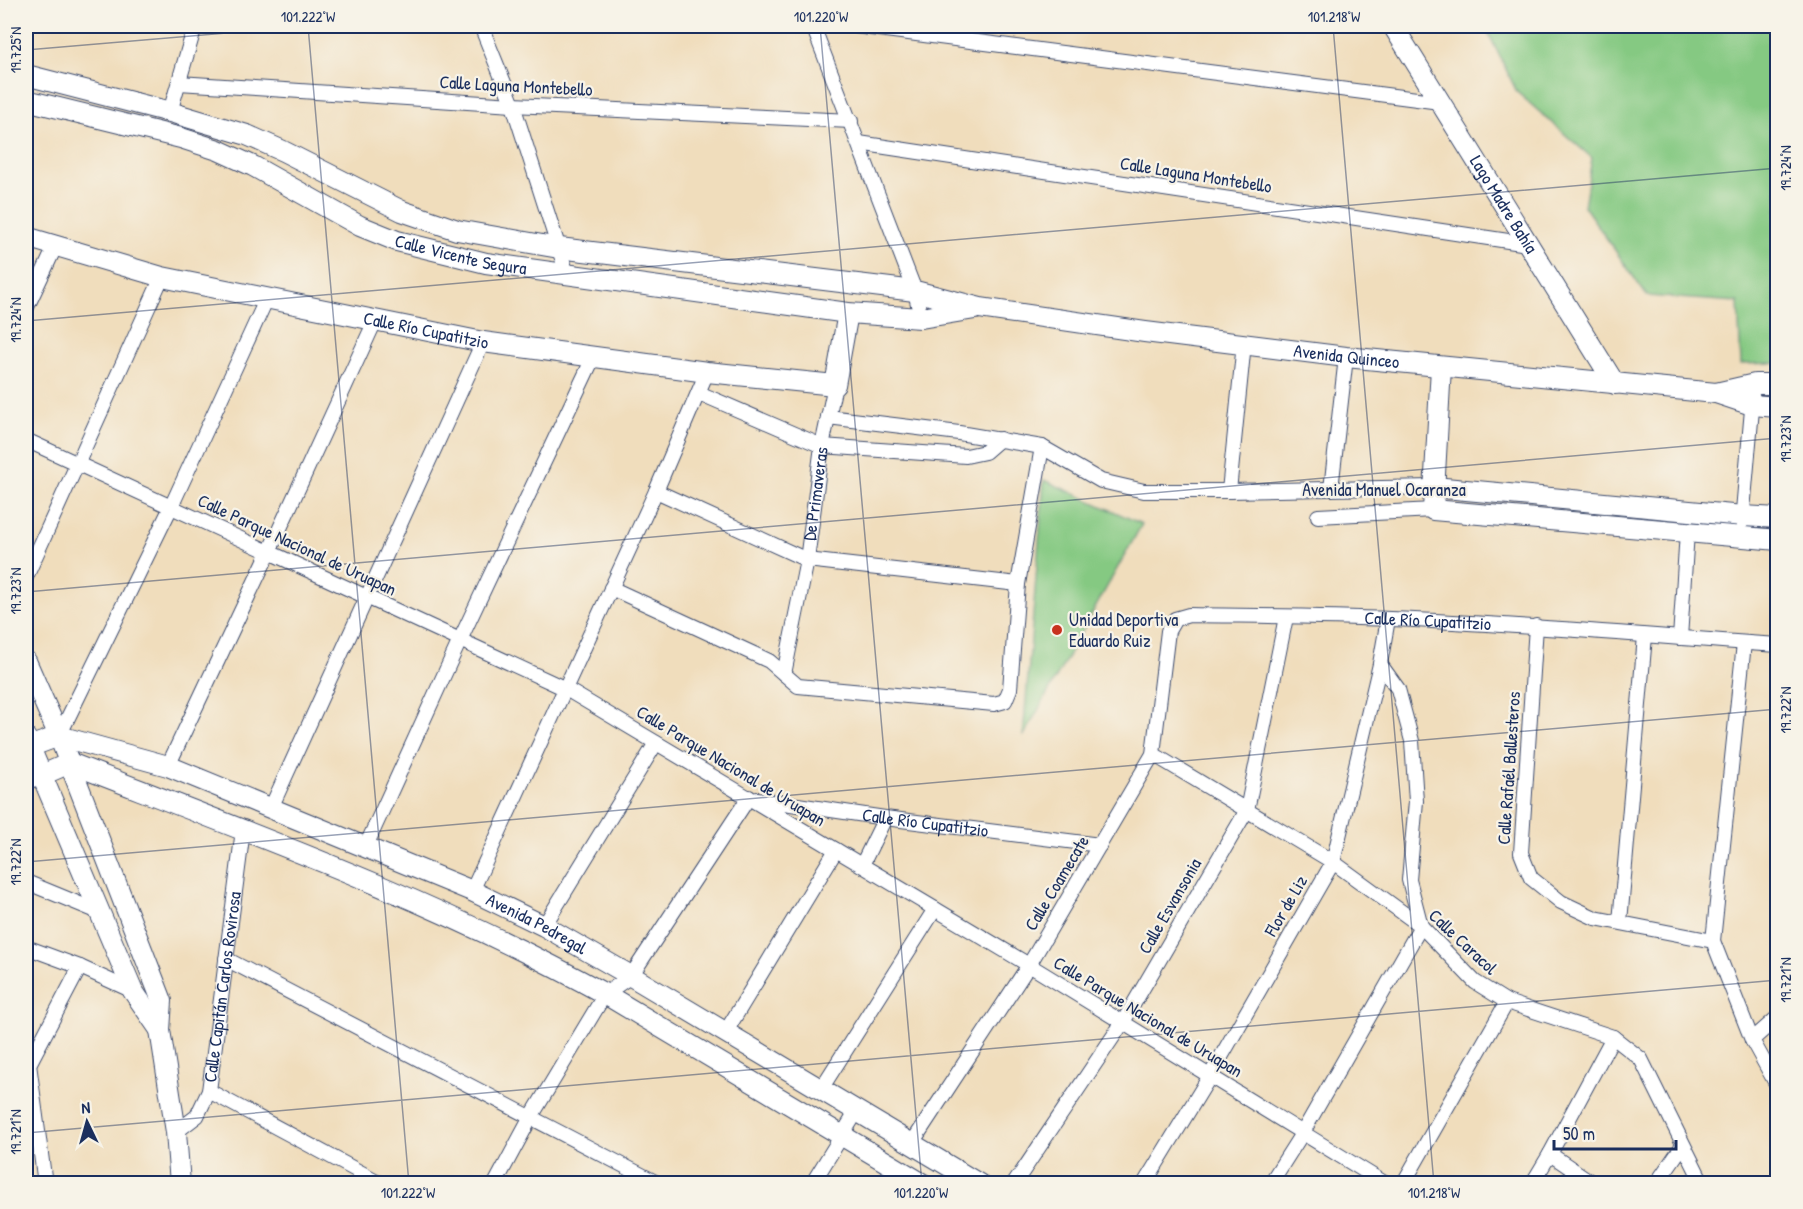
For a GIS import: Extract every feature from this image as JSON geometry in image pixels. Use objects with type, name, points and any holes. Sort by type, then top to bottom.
[{"type":"street","points":[[171,112],[195,26]]},
{"type":"street","points":[[481,26],[513,105],[567,274]]},
{"type":"street","points":[[813,26],[915,291],[921,318]]},
{"type":"street","points":[[855,26],[1440,102]]},
{"type":"street","name":"Lago Madre Bahía","points":[[1393,26],[1615,384]]},
{"type":"street","name":"Calle Vicente Segura","points":[[26,75],[171,112],[247,135],[402,211],[457,230],[559,248],[915,291]]},
{"type":"street","name":"Calle Laguna Montebello","points":[[179,83],[513,105],[851,122]]},
{"type":"street","name":"Calle Vicente Segura","points":[[26,100],[207,146],[253,166],[360,226],[397,241],[486,263],[848,313],[921,318]]},
{"type":"street","points":[[207,146],[214,125]]},
{"type":"street","name":"Calle Laguna Montebello","points":[[859,143],[1528,244]]},
{"type":"street","name":"Calle Río Cupatitzio","points":[[26,237],[162,277],[483,342],[707,372],[835,385]]},
{"type":"street","points":[[26,309],[56,245]]},
{"type":"street","points":[[26,577],[162,277]]},
{"type":"street","name":"Avenida Quinceo","points":[[915,291],[980,308],[1145,332],[1346,357],[1716,393],[1752,405],[1778,407]]},
{"type":"street","points":[[59,736],[171,507],[267,298]]},
{"type":"street","name":"Avenida Quinceo","points":[[921,318],[980,308]]},
{"type":"street","name":"De Primaveras","points":[[784,674],[807,560],[822,446],[848,313]]},
{"type":"street","points":[[168,766],[375,321]]},
{"type":"street","points":[[271,808],[483,342]]},
{"type":"street","points":[[1229,491],[1244,344]]},
{"type":"street","points":[[366,846],[594,356]]},
{"type":"street","points":[[1331,489],[1346,357]]},
{"type":"street","points":[[1433,510],[1441,367]]},
{"type":"street","points":[[472,891],[656,491],[707,372]]},
{"type":"street","points":[[1741,537],[1755,384]]},
{"type":"street","name":"Avenida Quinceo","points":[[1716,393],[1755,384],[1778,384]]},
{"type":"street","points":[[699,393],[822,446],[966,456],[985,452],[1000,439]]},
{"type":"street","name":"Avenida Manuel Ocaranza","points":[[828,417],[1000,439],[1042,447],[1101,481],[1144,491],[1434,487],[1778,518]]},
{"type":"street","name":"Calle Parque Nacional de Uruapan","points":[[26,440],[566,689],[1029,965],[1386,1184]]},
{"type":"street","points":[[611,588],[769,661],[798,686],[994,704],[1005,701],[1010,689],[1018,584],[1042,447]]},
{"type":"street","points":[[656,491],[807,560],[1018,584]]},
{"type":"street","name":"Avenida Manuel Ocaranza","points":[[1318,516],[1433,510],[1778,540]]},
{"type":"street","points":[[1680,639],[1687,532]]},
{"type":"street","name":"Calle Río Cupatitzio","points":[[1174,619],[1189,615],[1388,619],[1536,626],[1778,645]]},
{"type":"street","name":"Calle Esvansonia","points":[[1014,1184],[1123,1022],[1247,810],[1286,617]]},
{"type":"street","name":"Calle Coamecate","points":[[912,1143],[1029,965],[1153,754],[1168,631],[1174,619]]},
{"type":"street","name":"Flor de Liz","points":[[1144,1184],[1210,1076],[1333,862],[1380,664],[1388,619]]},
{"type":"street","name":"Calle Rafaél Ballesteros","points":[[1536,626],[1521,853],[1531,878],[1561,902],[1595,918],[1713,941]]},
{"type":"street","points":[[1620,922],[1645,636]]},
{"type":"street","points":[[1744,643],[1713,941],[1752,1040],[1778,1087]]},
{"type":"street","points":[[26,661],[70,763],[162,1001],[160,1030],[176,1132],[180,1184]]},
{"type":"street","points":[[1270,1184],[1303,1132],[1421,926],[1409,880],[1416,801],[1412,741],[1398,689],[1380,664]]},
{"type":"street","points":[[59,736],[27,742],[34,779],[99,912],[132,991],[160,1030]]},
{"type":"street","name":"Avenida Pedregal","points":[[59,736],[168,766],[472,891],[544,926],[979,1184]]},
{"type":"street","points":[[544,926],[656,744]]},
{"type":"street","name":"Calle Caracol","points":[[1153,754],[1333,862],[1421,926],[1475,982],[1508,1002],[1613,1036],[1641,1059],[1703,1184]]},
{"type":"street","points":[[34,779],[70,763]]},
{"type":"street","name":"Avenida Pedregal","points":[[70,763],[295,850],[423,905],[566,972],[923,1184]]},
{"type":"street","points":[[495,1184],[531,1117],[605,994],[631,976],[749,797]]},
{"type":"street","name":"Calle Río Cupatitzio","points":[[749,797],[885,819],[1100,845]]},
{"type":"street","points":[[862,865],[885,819]]},
{"type":"street","name":"Calle Capitán Carlos Rovirosa","points":[[176,1132],[197,1116],[209,1091],[243,830]]},
{"type":"street","points":[[725,1033],[836,850]]},
{"type":"street","points":[[26,882],[99,912]]},
{"type":"street","points":[[821,1089],[935,909]]},
{"type":"street","points":[[26,947],[162,1001]]},
{"type":"street","points":[[226,959],[659,1184]]},
{"type":"street","points":[[45,1184],[27,1067],[80,967]]},
{"type":"street","points":[[1403,1184],[1508,1002]]},
{"type":"street","points":[[1752,1040],[1778,1017]]},
{"type":"street","points":[[1532,1184],[1613,1036]]},
{"type":"street","points":[[209,1091],[382,1184]]},
{"type":"street","points":[[812,1184],[857,1111]]},
{"type":"street","points":[[1656,1184],[1683,1145]]},
{"type":"street","points":[[1550,1154],[1594,1184]]},
{"type":"green space","points":[[1485,26],[1777,26],[1777,363],[1741,364],[1738,302],[1647,296],[1584,206],[1592,158],[1517,92]]},
{"type":"green space","name":"Unidad Deportiva Eduardo Ruiz","points":[[1044,480],[1142,524],[1023,737]]},
{"type":"place","name":"Unidad Deportiva Eduardo Ruiz","points":[[1057,630]]}]
